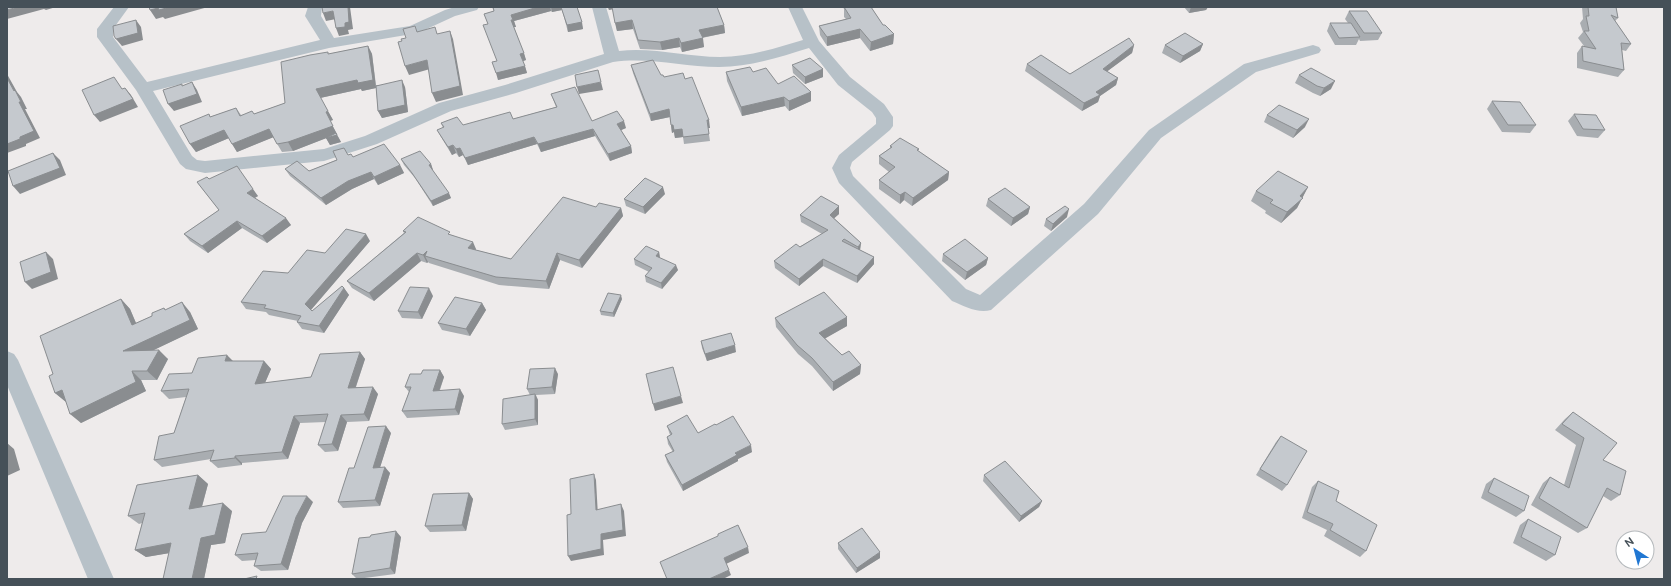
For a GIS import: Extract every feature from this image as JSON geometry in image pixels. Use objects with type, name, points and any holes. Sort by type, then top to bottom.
[{"type":"street","points":[[122,7],[105,29],[105,37],[143,88],[186,160],[192,165],[204,167],[324,155],[343,150],[445,107],[472,98],[519,87],[613,57],[657,54],[718,62],[778,52],[812,42]]},
{"type":"street","points":[[315,7],[313,16],[329,43]]},
{"type":"street","points":[[143,88],[329,43],[413,30],[450,13],[472,7]]},
{"type":"street","points":[[599,7],[613,57]]},
{"type":"street","points":[[794,7],[812,42],[844,81],[878,108],[885,117],[884,126],[846,159],[841,168],[845,179],[959,295],[984,304],[1091,209],[1155,134],[1250,68],[1313,50]]},
{"type":"street","points":[[7,360],[101,579]]},
{"type":"building","points":[[7,7],[18,7],[7,10]]},
{"type":"building","points":[[149,7],[170,7],[159,10],[158,8],[150,10]]},
{"type":"building","points":[[322,7],[348,7],[349,22],[345,23],[345,27],[336,28],[333,11],[323,13]]},
{"type":"building","points":[[493,7],[538,7],[511,15],[513,20],[511,20],[524,53],[520,54],[525,66],[496,73],[492,62],[497,61],[483,25],[488,24],[484,14],[494,11]]},
{"type":"building","points":[[561,7],[577,7],[582,22],[567,25]]},
{"type":"building","points":[[612,7],[717,7],[724,25],[699,30],[703,38],[681,43],[679,38],[660,42],[638,40],[632,20],[615,23]]},
{"type":"building","points":[[844,7],[871,7],[883,25],[885,25],[894,34],[871,42],[860,29],[827,37],[819,26],[851,18]]},
{"type":"building","points":[[1588,7],[1616,7],[1618,18],[1611,15],[1631,44],[1621,43],[1624,70],[1583,61],[1582,46],[1596,49],[1584,31],[1589,31],[1586,16],[1589,16]]},
{"type":"building","points":[[1349,11],[1367,11],[1382,33],[1364,33]]},
{"type":"building","points":[[136,20],[138,33],[116,39],[114,36],[113,26]]},
{"type":"building","points":[[1330,23],[1351,23],[1360,37],[1339,38]]},
{"type":"building","points":[[415,26],[417,32],[435,27],[437,34],[450,31],[460,86],[432,93],[427,60],[405,66],[398,42],[402,41],[401,39],[406,38],[403,29]]},
{"type":"building","points":[[1185,33],[1203,44],[1183,56],[1165,45]]},
{"type":"building","points":[[1129,38],[1134,45],[1103,69],[1118,78],[1096,92],[1100,95],[1084,103],[1027,64],[1041,55],[1070,74]]},
{"type":"building","points":[[368,46],[373,80],[358,83],[357,80],[316,89],[328,111],[326,112],[333,126],[288,142],[277,144],[269,129],[232,144],[224,130],[190,144],[180,126],[209,114],[210,117],[236,108],[240,116],[252,111],[254,114],[285,103],[281,62],[310,55],[328,52],[328,54]]},
{"type":"building","points":[[810,58],[823,69],[805,77],[792,65]]},
{"type":"building","points":[[653,60],[661,75],[664,77],[683,73],[685,79],[692,77],[709,120],[707,120],[709,134],[683,137],[682,129],[674,130],[673,125],[671,125],[669,109],[650,114],[631,65]]},
{"type":"building","points":[[750,67],[753,72],[766,68],[778,84],[794,76],[811,92],[789,101],[784,97],[741,107],[726,72]]},
{"type":"building","points":[[1311,68],[1335,81],[1324,88],[1317,86],[1299,75]]},
{"type":"building","points":[[598,70],[601,82],[577,87],[575,75]]},
{"type":"building","points":[[114,77],[122,89],[125,88],[133,99],[94,115],[82,90]]},
{"type":"building","points":[[7,78],[14,91],[15,90],[21,102],[19,102],[34,131],[7,144]]},
{"type":"building","points":[[402,80],[405,105],[378,111],[376,86]]},
{"type":"building","points":[[192,82],[197,94],[168,104],[163,90]]},
{"type":"building","points":[[575,87],[592,121],[617,111],[624,121],[617,124],[631,146],[608,154],[593,129],[538,144],[534,137],[465,158],[460,148],[456,149],[453,145],[448,147],[437,130],[444,127],[441,123],[457,117],[463,125],[510,112],[513,119],[557,107],[551,94]]},
{"type":"building","points":[[1492,101],[1520,102],[1536,125],[1508,125]]},
{"type":"building","points":[[1279,105],[1309,119],[1297,130],[1267,115]]},
{"type":"building","points":[[1574,114],[1596,115],[1605,130],[1583,129]]},
{"type":"building","points":[[336,133],[337,135],[326,138]]},
{"type":"building","points":[[900,138],[919,149],[917,150],[949,172],[913,198],[905,192],[900,195],[879,180],[895,167],[879,156],[892,147],[890,146]]},
{"type":"building","points":[[384,144],[400,165],[374,177],[371,172],[348,181],[321,198],[285,169],[297,161],[309,171],[337,160],[333,151],[344,148],[348,155],[351,154],[353,157]]},
{"type":"building","points":[[420,151],[431,164],[429,165],[449,193],[431,201],[401,159]]},
{"type":"building","points":[[53,153],[60,168],[13,186],[8,171]]},
{"type":"building","points":[[237,166],[253,189],[247,193],[286,218],[262,236],[237,221],[202,246],[184,234],[219,210],[197,182],[207,177],[209,179]]},
{"type":"building","points":[[1278,171],[1308,187],[1300,196],[1303,198],[1287,212],[1270,203],[1273,200],[1256,191]]},
{"type":"building","points":[[645,178],[663,187],[643,207],[624,199]]},
{"type":"building","points":[[1005,188],[1030,207],[1013,218],[988,199]]},
{"type":"building","points":[[821,196],[839,206],[830,215],[861,243],[858,247],[844,239],[842,241],[874,257],[857,276],[823,259],[799,279],[774,261],[796,244],[800,247],[828,230],[800,215]]},
{"type":"building","points":[[563,197],[596,207],[599,203],[621,208],[579,260],[557,253],[546,281],[496,277],[425,256],[427,251],[423,255],[417,253],[369,293],[347,281],[406,232],[403,231],[418,217],[450,232],[448,234],[473,242],[468,248],[511,259]]},
{"type":"building","points":[[1065,206],[1069,209],[1053,224],[1046,219]]},
{"type":"building","points":[[346,229],[366,234],[305,304],[312,311],[342,286],[344,288],[319,326],[297,322],[301,316],[264,308],[266,305],[241,302],[263,271],[288,273],[307,250],[325,253]]},
{"type":"building","points":[[965,239],[988,258],[967,272],[943,254]]},
{"type":"building","points":[[646,246],[659,252],[656,256],[676,265],[661,283],[645,276],[652,268],[634,259]]},
{"type":"building","points":[[46,252],[51,272],[25,282],[20,262]]},
{"type":"building","points":[[410,287],[429,288],[418,312],[398,311]]},
{"type":"building","points":[[824,292],[847,317],[819,333],[842,355],[849,351],[861,365],[833,382],[812,358],[797,345],[775,318]]},
{"type":"building","points":[[608,293],[621,295],[613,313],[600,311]]},
{"type":"building","points":[[455,297],[482,303],[466,329],[438,323]]},
{"type":"building","points":[[121,299],[132,325],[152,316],[152,313],[164,308],[165,310],[182,302],[190,320],[123,351],[159,350],[147,371],[132,371],[136,382],[70,414],[62,390],[55,393],[49,376],[53,374],[40,336]]},
{"type":"building","points":[[731,333],[735,345],[705,354],[701,341]]},
{"type":"building","points":[[360,352],[348,388],[373,387],[364,414],[341,415],[332,444],[318,445],[328,414],[294,416],[282,452],[235,456],[235,458],[210,461],[214,450],[154,460],[159,436],[174,433],[189,389],[161,391],[169,374],[192,373],[198,358],[227,355],[225,361],[264,361],[255,384],[311,377],[320,354]]},
{"type":"building","points":[[673,367],[681,396],[653,404],[646,374]]},
{"type":"building","points":[[555,368],[552,387],[527,389],[530,369]]},
{"type":"building","points":[[423,370],[440,370],[433,391],[460,389],[455,409],[402,411],[411,387],[405,387],[410,374],[421,374]]},
{"type":"building","points":[[535,394],[535,419],[502,424],[503,399]]},
{"type":"building","points":[[1573,412],[1617,443],[1603,460],[1626,471],[1620,495],[1607,488],[1587,528],[1539,498],[1550,477],[1569,488],[1584,438],[1562,424]]},
{"type":"building","points":[[687,415],[698,433],[733,416],[751,445],[735,453],[737,455],[682,485],[665,455],[674,451],[667,437],[672,434],[667,426]]},
{"type":"building","points":[[386,426],[373,468],[385,467],[375,500],[338,502],[349,468],[354,468],[368,427]]},
{"type":"building","points":[[1281,436],[1307,451],[1287,485],[1260,469]]},
{"type":"building","points":[[1005,461],[1042,501],[1021,516],[984,475]]},
{"type":"building","points":[[594,474],[596,510],[621,504],[623,530],[601,534],[601,549],[568,556],[567,515],[571,514],[570,479]]},
{"type":"building","points":[[198,475],[189,509],[223,503],[215,535],[201,538],[192,579],[163,579],[171,543],[135,550],[145,513],[128,516],[137,485]]},
{"type":"building","points":[[1494,478],[1529,496],[1524,511],[1488,492]]},
{"type":"building","points":[[1318,481],[1339,491],[1336,501],[1377,525],[1366,551],[1330,530],[1333,524],[1307,512]]},
{"type":"building","points":[[469,493],[462,525],[425,526],[433,494]]},
{"type":"building","points":[[283,496],[307,496],[296,517],[281,564],[254,566],[258,553],[235,555],[242,534],[266,532]]},
{"type":"building","points":[[1528,519],[1561,537],[1555,555],[1521,537]]},
{"type":"building","points":[[738,525],[748,547],[724,558],[729,570],[709,579],[667,579],[660,562],[718,536],[718,534]]},
{"type":"building","points":[[862,528],[880,552],[857,568],[838,543]]},
{"type":"building","points":[[396,531],[390,568],[352,574],[359,538]]},
{"type":"building","points":[[257,576],[256,579],[244,579]]}]
